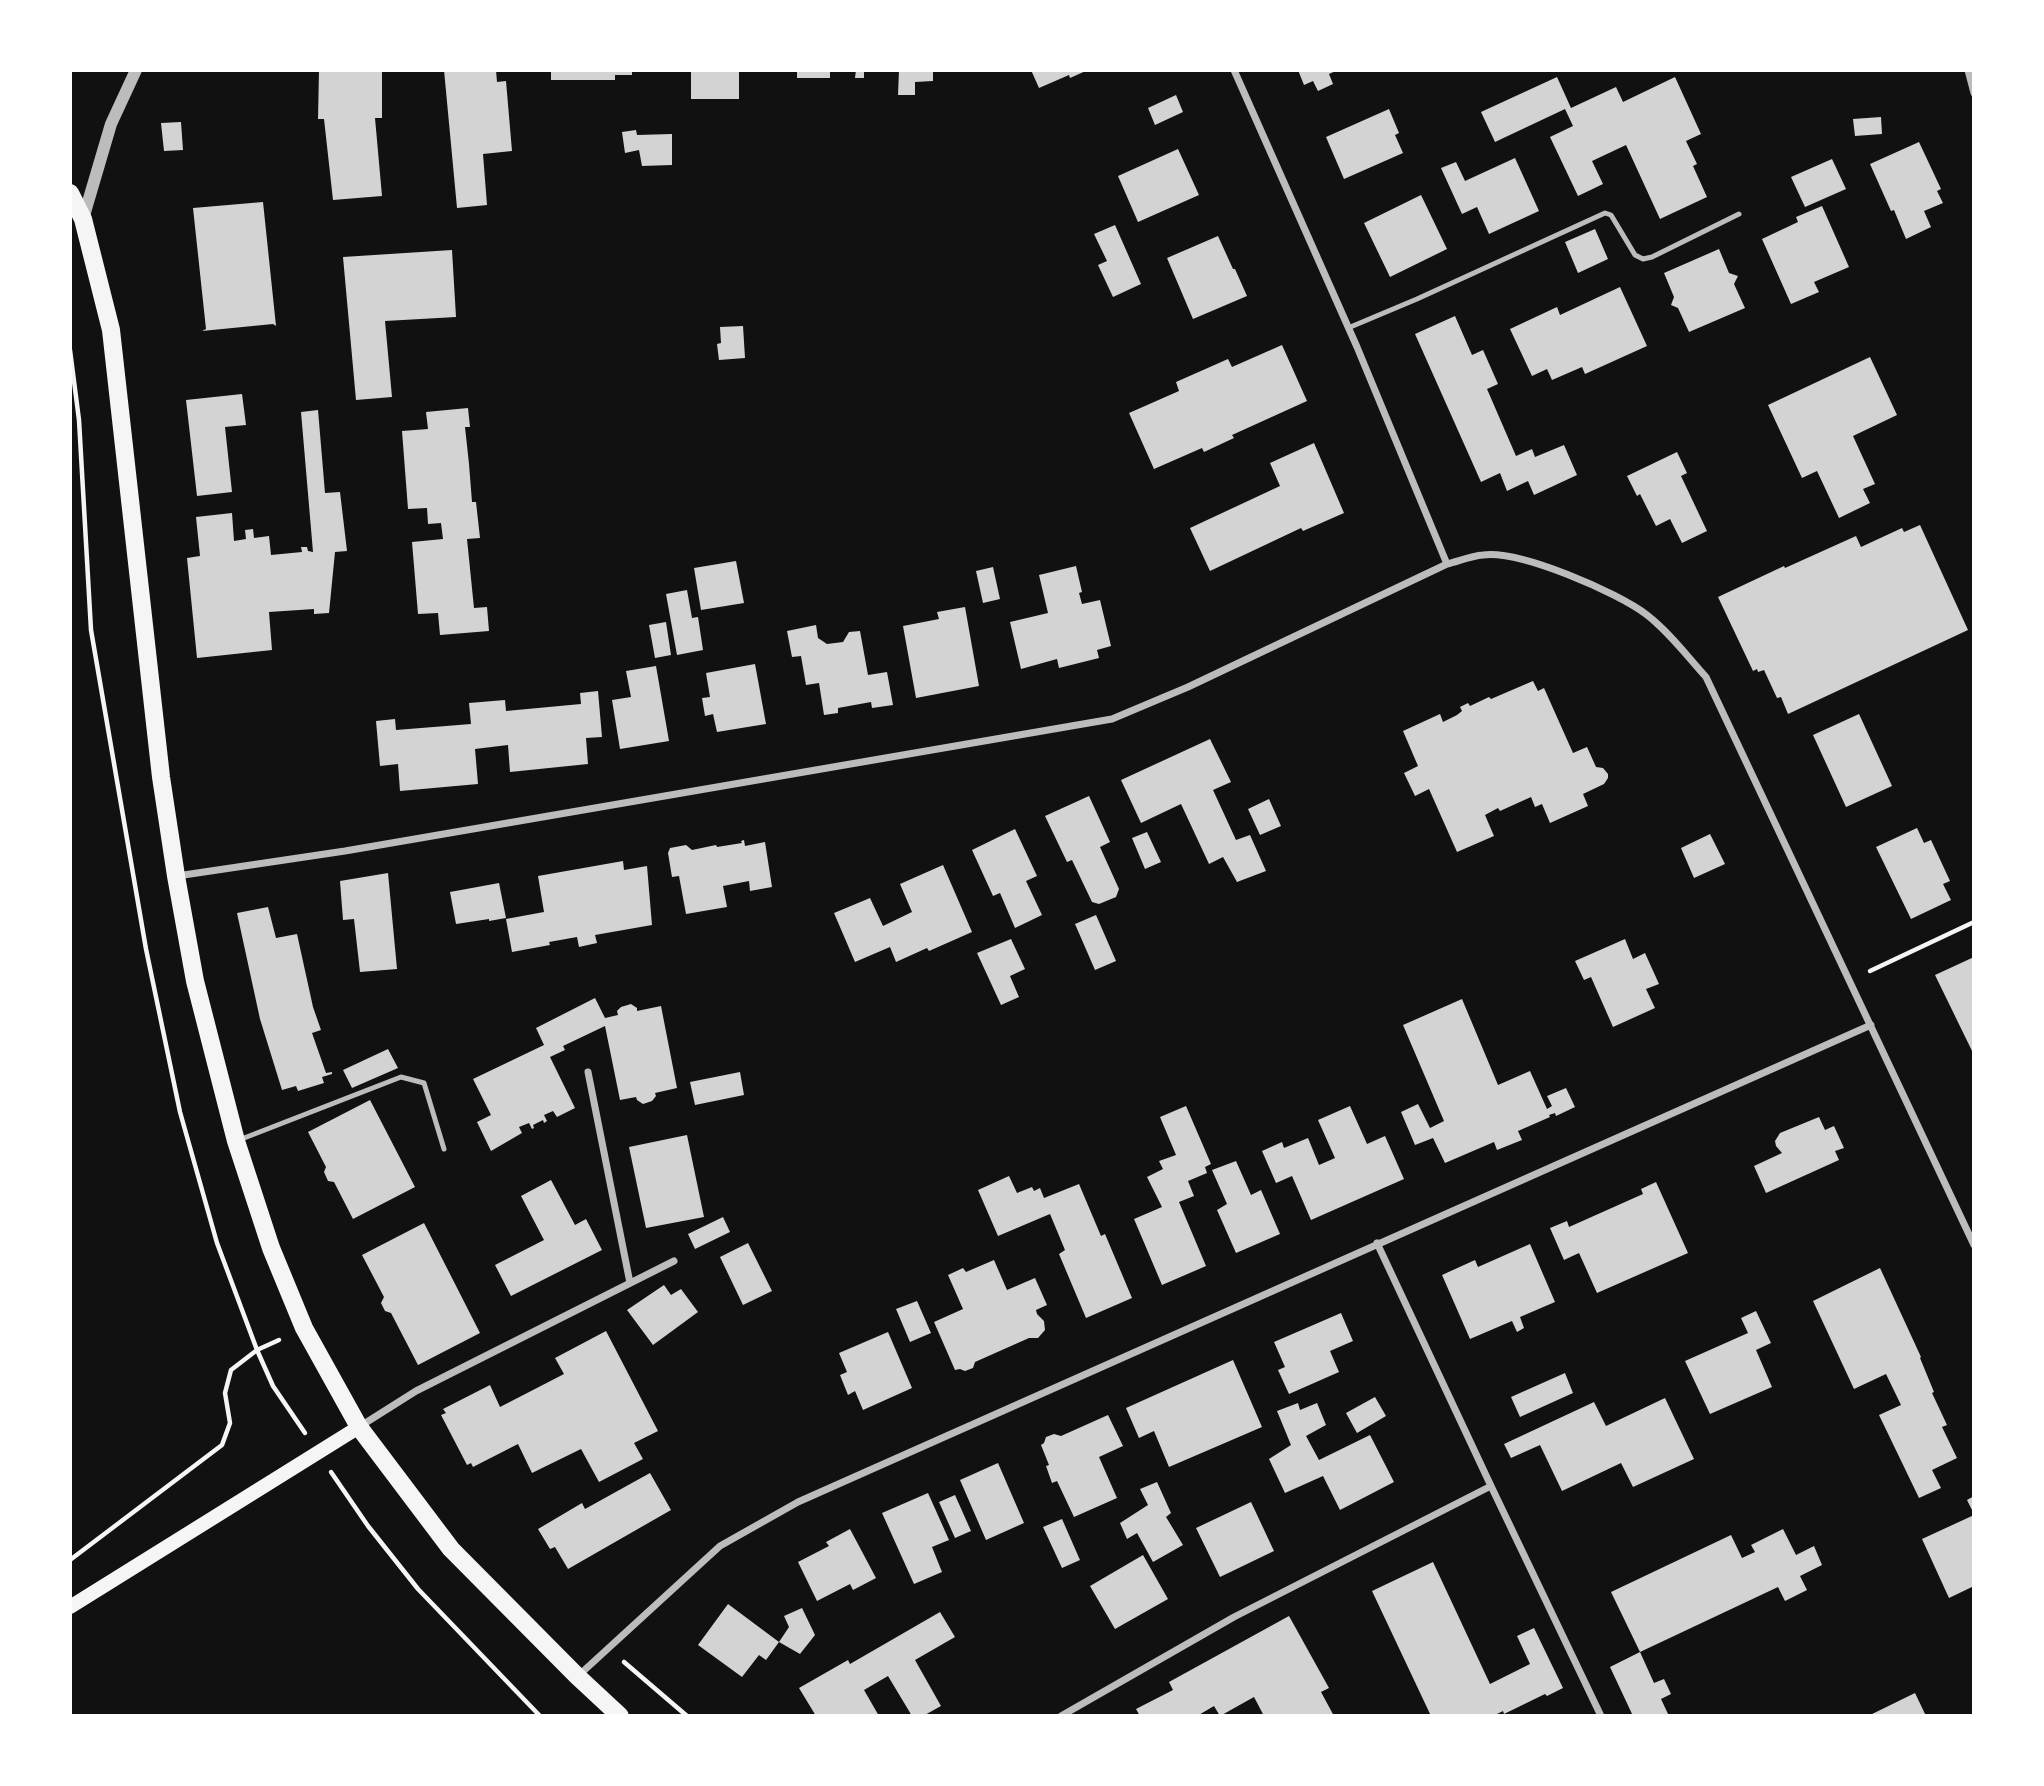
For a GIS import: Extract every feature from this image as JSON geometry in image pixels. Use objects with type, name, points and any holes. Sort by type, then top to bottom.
[{"type":"main road","points":[[70,193],[83,219],[111,330],[161,777],[195,981],[236,1142],[271,1248],[304,1328],[359,1427],[451,1549],[620,1716]]},
{"type":"main road","points":[[70,1607],[359,1427]]},
{"type":"street","points":[[83,219],[111,124],[136,70]]},
{"type":"street","points":[[1234,70],[1348,328],[1447,564]]},
{"type":"street","points":[[1968,70],[1974,93]]},
{"type":"street","points":[[176,876],[345,851],[1112,719],[1188,687],[1447,564],[1485,554],[1526,559],[1611,594],[1646,615],[1706,677],[1974,1245]]},
{"type":"street","points":[[577,1676],[720,1546],[798,1502],[1871,1025]]},
{"type":"street","points":[[588,1072],[630,1283]]},
{"type":"street","points":[[1377,1244],[1601,1716]]},
{"type":"street","points":[[359,1427],[416,1391],[674,1261]]},
{"type":"street","points":[[1062,1716],[1234,1617],[1491,1486]]},
{"type":"lane","points":[[1348,328],[1605,213],[1611,215],[1635,255],[1643,259],[1739,214]]},
{"type":"lane","points":[[236,1142],[401,1077],[424,1083],[444,1149]]},
{"type":"path","points":[[70,349],[79,419],[91,630],[146,949],[180,1112],[217,1243],[273,1386],[318,1453],[368,1526],[418,1589],[540,1716]]},
{"type":"path","points":[[1850,980],[1974,922]]},
{"type":"path","points":[[70,1560],[222,1445],[230,1423],[225,1393],[231,1370],[257,1350]]},
{"type":"path","points":[[608,1648],[687,1716]]},
{"type":"building","points":[[319,70],[382,70],[382,118],[375,118],[382,196],[333,200],[324,119],[318,119]]},
{"type":"building","points":[[444,70],[496,70],[497,82],[506,81],[512,151],[483,154],[487,205],[457,208]]},
{"type":"building","points":[[551,70],[632,70],[632,75],[615,75],[615,80],[551,80]]},
{"type":"building","points":[[691,70],[739,70],[739,99],[691,99]]},
{"type":"building","points":[[797,70],[830,70],[830,78],[797,78]]},
{"type":"building","points":[[856,70],[864,70],[864,78],[855,78]]},
{"type":"building","points":[[899,70],[933,70],[933,81],[915,82],[915,95],[898,95]]},
{"type":"building","points":[[1031,70],[1088,70],[1039,88]]},
{"type":"building","points":[[1298,70],[1338,70],[1329,74],[1333,84],[1318,91],[1313,81],[1304,85]]},
{"type":"building","points":[[1557,77],[1571,108],[1616,87],[1623,102],[1675,77],[1701,134],[1686,141],[1697,164],[1693,166],[1707,197],[1660,219],[1626,145],[1592,161],[1603,184],[1578,196],[1550,137],[1573,126],[1565,109],[1495,142],[1481,112]]},
{"type":"building","points":[[1176,95],[1183,112],[1155,125],[1148,108]]},
{"type":"building","points":[[1389,109],[1399,133],[1395,135],[1403,153],[1344,179],[1326,137]]},
{"type":"building","points":[[1881,117],[1882,134],[1855,136],[1853,119]]},
{"type":"building","points":[[181,122],[183,150],[164,151],[161,123]]},
{"type":"building","points":[[636,130],[637,135],[672,134],[672,165],[642,166],[639,150],[625,153],[622,132]]},
{"type":"building","points":[[1919,142],[1941,189],[1937,191],[1943,203],[1924,211],[1931,227],[1906,239],[1870,164]]},
{"type":"building","points":[[1178,149],[1199,195],[1138,222],[1118,176]]},
{"type":"building","points":[[1515,158],[1539,211],[1489,234],[1477,207],[1462,214],[1441,168],[1456,162],[1465,181]]},
{"type":"building","points":[[1832,159],[1846,189],[1805,207],[1791,177]]},
{"type":"building","points":[[1421,195],[1447,249],[1390,277],[1364,223]]},
{"type":"building","points":[[263,202],[276,326],[273,324],[202,331],[206,329],[193,208]]},
{"type":"building","points":[[1822,206],[1849,267],[1814,282],[1819,292],[1791,304],[1762,239],[1798,222],[1796,217]]},
{"type":"building","points":[[1115,225],[1141,284],[1113,297],[1098,265],[1107,261],[1094,234]]},
{"type":"building","points":[[1595,229],[1608,259],[1578,273],[1565,242]]},
{"type":"building","points":[[1218,236],[1247,296],[1193,319],[1167,258]]},
{"type":"building","points":[[1719,249],[1729,273],[1738,276],[1734,284],[1745,308],[1689,332],[1678,308],[1671,305],[1674,297],[1664,273]]},
{"type":"building","points":[[452,250],[456,317],[385,321],[392,397],[356,400],[343,257]]},
{"type":"building","points":[[1620,287],[1647,346],[1585,374],[1582,367],[1552,380],[1547,369],[1532,376],[1510,329],[1557,307],[1560,315]]},
{"type":"building","points":[[1455,316],[1472,355],[1483,350],[1498,384],[1487,389],[1516,456],[1532,449],[1535,457],[1564,445],[1577,475],[1534,495],[1528,481],[1507,491],[1500,473],[1481,482],[1415,334]]},
{"type":"building","points":[[743,326],[745,358],[719,360],[717,344],[721,343],[720,327]]},
{"type":"building","points":[[1282,345],[1307,401],[1232,435],[1234,438],[1204,452],[1202,448],[1154,469],[1129,413],[1179,391],[1176,382],[1228,359],[1232,367]]},
{"type":"building","points":[[1870,357],[1897,415],[1853,436],[1875,484],[1863,489],[1870,503],[1839,518],[1817,471],[1802,478],[1768,405]]},
{"type":"building","points":[[242,394],[246,425],[225,427],[232,492],[197,496],[186,400]]},
{"type":"building","points":[[468,408],[470,427],[465,427],[472,502],[476,502],[480,538],[467,539],[474,608],[487,607],[489,631],[440,635],[438,613],[418,614],[412,542],[443,539],[441,523],[428,524],[427,508],[408,509],[402,431],[428,429],[426,412]]},
{"type":"building","points":[[318,410],[325,493],[340,492],[347,551],[335,552],[329,613],[314,614],[314,609],[269,612],[272,650],[197,658],[187,558],[200,556],[196,517],[232,513],[234,541],[246,539],[245,530],[253,529],[254,538],[269,536],[271,555],[302,552],[301,547],[307,547],[308,551],[313,552],[301,412]]},
{"type":"building","points":[[1314,443],[1344,513],[1303,531],[1301,528],[1210,571],[1190,528],[1280,486],[1270,463]]},
{"type":"building","points":[[1677,452],[1687,473],[1681,476],[1707,531],[1682,543],[1670,519],[1656,526],[1640,494],[1637,496],[1627,476]]},
{"type":"building","points":[[1920,525],[1968,630],[1788,714],[1764,670],[1753,671],[1718,597],[1856,536],[1861,547],[1902,528],[1904,532]]},
{"type":"building","points":[[736,561],[744,603],[701,610],[694,568]]},
{"type":"building","points":[[1076,566],[1082,604],[1100,600],[1111,646],[1097,650],[1099,658],[1059,668],[1057,659],[1021,669],[1010,622],[1048,613],[1039,575]]},
{"type":"building","points":[[993,567],[1000,599],[983,603],[976,571]]},
{"type":"building","points":[[687,590],[692,618],[698,617],[703,650],[677,655],[666,594]]},
{"type":"building","points":[[965,607],[979,686],[916,698],[903,626],[939,619],[937,612]]},
{"type":"building","points":[[666,622],[671,655],[655,658],[649,625]]},
{"type":"building","points":[[816,625],[818,638],[827,644],[843,642],[849,632],[860,631],[868,675],[887,672],[893,705],[872,708],[871,702],[838,708],[838,713],[824,715],[819,683],[806,685],[801,656],[792,657],[787,631]]},
{"type":"building","points":[[755,664],[766,724],[717,732],[713,714],[705,716],[702,698],[710,697],[706,673]]},
{"type":"building","points":[[656,666],[669,741],[620,749],[612,700],[631,697],[626,671]]},
{"type":"building","points":[[1533,681],[1538,691],[1544,688],[1573,753],[1587,747],[1596,767],[1603,768],[1608,778],[1604,784],[1583,794],[1588,806],[1550,823],[1542,804],[1535,807],[1531,797],[1500,811],[1498,808],[1485,815],[1494,836],[1457,852],[1429,789],[1415,796],[1404,773],[1418,766],[1403,731],[1440,714],[1443,722],[1457,715],[1462,711],[1460,707],[1468,703],[1470,706],[1489,697],[1491,699]]},
{"type":"building","points":[[598,691],[602,737],[586,738],[588,764],[510,772],[508,745],[475,749],[478,784],[400,791],[398,764],[380,766],[376,721],[395,719],[396,730],[471,724],[469,703],[505,700],[506,711],[581,704],[580,693]]},
{"type":"building","points":[[1859,714],[1892,786],[1846,807],[1813,735]]},
{"type":"building","points":[[1210,739],[1231,782],[1213,790],[1236,840],[1250,835],[1266,871],[1237,882],[1223,857],[1209,864],[1181,804],[1141,823],[1121,780]]},
{"type":"building","points":[[1089,796],[1110,842],[1100,847],[1119,889],[1116,897],[1099,904],[1092,902],[1072,860],[1067,862],[1045,816]]},
{"type":"building","points":[[1269,799],[1281,826],[1260,835],[1248,809]]},
{"type":"building","points":[[1917,828],[1924,843],[1931,840],[1950,881],[1943,884],[1951,900],[1911,919],[1876,847]]},
{"type":"building","points":[[1015,829],[1037,876],[1026,881],[1042,915],[1015,928],[1000,893],[993,896],[972,850]]},
{"type":"building","points":[[1147,832],[1161,862],[1145,869],[1132,838]]},
{"type":"building","points":[[1710,834],[1725,864],[1694,878],[1681,848]]},
{"type":"building","points":[[744,840],[745,846],[765,842],[772,887],[750,891],[749,881],[723,886],[727,907],[686,914],[679,876],[672,877],[668,853],[670,848],[686,845],[692,850],[742,843]]},
{"type":"building","points":[[623,861],[624,870],[647,866],[652,925],[595,935],[597,943],[579,947],[577,937],[512,952],[506,919],[544,912],[538,876]]},
{"type":"building","points":[[943,865],[972,932],[896,962],[890,947],[855,962],[834,913],[870,898],[883,926],[912,912],[900,884]]},
{"type":"building","points":[[388,873],[397,969],[360,972],[354,919],[343,920],[340,881]]},
{"type":"building","points":[[499,883],[506,918],[456,924],[450,892]]},
{"type":"building","points":[[268,907],[276,938],[297,934],[313,1007],[321,1030],[312,1033],[326,1073],[332,1072],[322,1077],[324,1083],[298,1091],[296,1086],[282,1090],[260,1019],[237,913]]},
{"type":"building","points":[[1096,915],[1116,961],[1095,970],[1075,924]]},
{"type":"building","points":[[1011,939],[1025,969],[1010,976],[1019,997],[1001,1005],[977,953]]},
{"type":"building","points":[[1625,939],[1633,959],[1645,953],[1659,984],[1646,989],[1655,1008],[1613,1027],[1591,977],[1584,980],[1575,961]]},
{"type":"building","points":[[1974,957],[1974,1055],[1935,975]]},
{"type":"building","points":[[595,998],[605,1018],[618,1015],[617,1011],[621,1007],[631,1004],[637,1011],[661,1006],[677,1088],[655,1093],[652,1101],[643,1104],[636,1097],[620,1100],[605,1026],[563,1046],[565,1050],[550,1057],[575,1108],[557,1117],[553,1111],[544,1115],[547,1121],[533,1125],[532,1129],[529,1123],[519,1127],[522,1133],[491,1151],[477,1122],[491,1115],[473,1079],[544,1045],[536,1028]]},
{"type":"building","points":[[1462,999],[1498,1085],[1530,1071],[1547,1109],[1552,1106],[1547,1096],[1566,1088],[1575,1107],[1556,1116],[1555,1113],[1549,1115],[1550,1117],[1518,1131],[1522,1140],[1497,1150],[1494,1142],[1445,1163],[1433,1138],[1415,1145],[1401,1112],[1418,1104],[1430,1128],[1444,1121],[1403,1025]]},
{"type":"building","points":[[388,1049],[398,1068],[352,1088],[343,1070]]},
{"type":"building","points":[[740,1072],[744,1095],[695,1105],[690,1082]]},
{"type":"building","points":[[370,1100],[415,1187],[353,1219],[334,1182],[328,1181],[324,1172],[326,1167],[308,1132]]},
{"type":"building","points":[[1186,1106],[1211,1164],[1205,1167],[1207,1173],[1188,1181],[1194,1196],[1179,1202],[1206,1266],[1162,1285],[1134,1219],[1162,1207],[1147,1177],[1163,1169],[1159,1161],[1176,1155],[1160,1117]]},
{"type":"building","points":[[1350,1106],[1367,1144],[1385,1136],[1404,1179],[1311,1220],[1292,1176],[1276,1183],[1262,1151],[1282,1142],[1284,1148],[1308,1138],[1319,1165],[1335,1158],[1318,1120]]},
{"type":"building","points":[[1819,1117],[1825,1130],[1834,1126],[1844,1148],[1835,1151],[1839,1160],[1766,1193],[1754,1166],[1782,1153],[1775,1141],[1780,1133]]},
{"type":"building","points":[[687,1135],[704,1217],[646,1228],[629,1147]]},
{"type":"building","points":[[1236,1161],[1251,1195],[1261,1190],[1280,1234],[1236,1253],[1217,1210],[1227,1204],[1212,1170]]},
{"type":"building","points":[[1009,1176],[1017,1193],[1032,1187],[1034,1191],[1040,1188],[1044,1198],[1079,1184],[1101,1236],[1105,1234],[1132,1298],[1086,1318],[1059,1254],[1065,1250],[1050,1214],[998,1236],[978,1190]]},
{"type":"building","points":[[551,1180],[575,1225],[586,1219],[602,1250],[511,1296],[495,1265],[544,1240],[521,1196]]},
{"type":"building","points":[[1656,1182],[1688,1253],[1597,1293],[1579,1253],[1564,1260],[1550,1228],[1567,1221],[1569,1227],[1643,1194],[1641,1189]]},
{"type":"building","points":[[723,1217],[730,1232],[695,1249],[688,1234]]},
{"type":"building","points":[[424,1223],[480,1333],[418,1365],[391,1313],[385,1311],[381,1303],[384,1297],[362,1255]]},
{"type":"building","points":[[748,1243],[772,1291],[743,1305],[720,1257]]},
{"type":"building","points":[[1530,1244],[1555,1302],[1520,1317],[1524,1328],[1517,1332],[1512,1321],[1470,1339],[1442,1275],[1475,1260],[1478,1267]]},
{"type":"building","points":[[994,1260],[1007,1290],[1035,1278],[1047,1305],[1036,1310],[1044,1321],[1045,1330],[1038,1338],[1029,1338],[975,1362],[973,1368],[955,1370],[934,1322],[963,1309],[948,1275],[963,1268],[966,1272]]},
{"type":"building","points":[[1880,1268],[1921,1357],[1934,1392],[1932,1393],[1947,1425],[1942,1427],[1957,1458],[1932,1470],[1941,1488],[1919,1498],[1879,1415],[1901,1405],[1886,1374],[1854,1389],[1813,1301]]},
{"type":"building","points":[[664,1285],[671,1295],[681,1289],[698,1312],[653,1345],[627,1310]]},
{"type":"building","points":[[917,1301],[931,1333],[910,1342],[896,1309]]},
{"type":"building","points":[[1756,1311],[1771,1343],[1756,1350],[1772,1387],[1710,1414],[1685,1361],[1748,1333],[1741,1318]]},
{"type":"building","points":[[1341,1313],[1353,1341],[1330,1351],[1339,1372],[1289,1394],[1278,1370],[1285,1367],[1274,1342]]},
{"type":"building","points":[[606,1331],[658,1431],[634,1443],[643,1459],[599,1482],[581,1449],[532,1473],[518,1444],[473,1467],[471,1463],[467,1465],[441,1415],[446,1413],[443,1409],[490,1385],[500,1407],[564,1374],[555,1358]]},
{"type":"building","points":[[888,1332],[912,1388],[863,1410],[855,1391],[848,1395],[840,1375],[847,1372],[839,1353]]},
{"type":"building","points":[[1233,1360],[1262,1427],[1169,1467],[1154,1431],[1139,1438],[1126,1408]]},
{"type":"building","points":[[1565,1373],[1573,1393],[1520,1417],[1511,1397]]},
{"type":"building","points":[[1375,1397],[1386,1416],[1357,1433],[1346,1413]]},
{"type":"building","points":[[1665,1398],[1694,1459],[1633,1487],[1621,1463],[1562,1491],[1540,1445],[1511,1458],[1504,1444],[1594,1402],[1606,1426]]},
{"type":"building","points":[[1298,1403],[1300,1410],[1317,1403],[1326,1425],[1306,1436],[1319,1460],[1370,1435],[1394,1482],[1340,1510],[1323,1476],[1285,1493],[1269,1459],[1291,1445],[1277,1411]]},
{"type":"building","points":[[1108,1415],[1123,1446],[1099,1457],[1117,1498],[1074,1517],[1057,1481],[1052,1483],[1046,1466],[1049,1465],[1041,1445],[1046,1437],[1054,1434],[1061,1436]]},
{"type":"building","points":[[998,1463],[1024,1523],[986,1540],[960,1480]]},
{"type":"building","points":[[650,1473],[671,1510],[568,1569],[555,1547],[550,1549],[538,1529],[582,1503],[585,1509]]},
{"type":"building","points":[[1157,1482],[1171,1513],[1166,1517],[1183,1545],[1153,1562],[1137,1533],[1127,1539],[1120,1523],[1148,1505],[1140,1489]]},
{"type":"building","points":[[928,1493],[949,1540],[932,1547],[942,1572],[914,1584],[882,1513]]},
{"type":"building","points":[[955,1495],[971,1531],[955,1538],[939,1502]]},
{"type":"building","points":[[1974,1496],[1974,1514],[1967,1500]]},
{"type":"building","points":[[1251,1502],[1274,1551],[1220,1577],[1196,1528]]},
{"type":"building","points":[[1974,1515],[1974,1586],[1949,1598],[1922,1539]]},
{"type":"building","points":[[1062,1519],[1080,1560],[1062,1568],[1043,1527]]},
{"type":"building","points":[[850,1529],[876,1578],[853,1590],[850,1584],[817,1601],[798,1562],[829,1546],[826,1542]]},
{"type":"building","points":[[1783,1529],[1796,1555],[1814,1546],[1822,1565],[1800,1576],[1807,1590],[1785,1601],[1778,1587],[1640,1652],[1611,1592],[1731,1535],[1742,1558],[1755,1552],[1751,1545]]},
{"type":"building","points":[[1143,1555],[1168,1599],[1115,1629],[1090,1586]]},
{"type":"building","points":[[1433,1562],[1490,1684],[1530,1664],[1517,1636],[1534,1628],[1563,1688],[1504,1714],[1503,1711],[1493,1716],[1431,1716],[1372,1591]]},
{"type":"building","points":[[728,1604],[779,1642],[766,1660],[759,1655],[742,1677],[698,1645]]},
{"type":"building","points":[[802,1608],[815,1635],[800,1654],[779,1642],[789,1627],[784,1616]]},
{"type":"building","points":[[940,1612],[955,1637],[915,1660],[941,1706],[923,1716],[912,1716],[888,1676],[864,1690],[879,1716],[816,1716],[799,1688],[848,1660],[850,1664]]},
{"type":"building","points":[[1289,1616],[1329,1688],[1321,1692],[1334,1716],[1264,1716],[1254,1697],[1220,1716],[1214,1706],[1197,1716],[1140,1716],[1136,1709],[1173,1690],[1169,1682]]},
{"type":"building","points":[[1640,1652],[1654,1683],[1664,1679],[1671,1694],[1661,1699],[1669,1716],[1633,1716],[1610,1667]]},
{"type":"building","points":[[1915,1693],[1926,1716],[1868,1716]]}]
